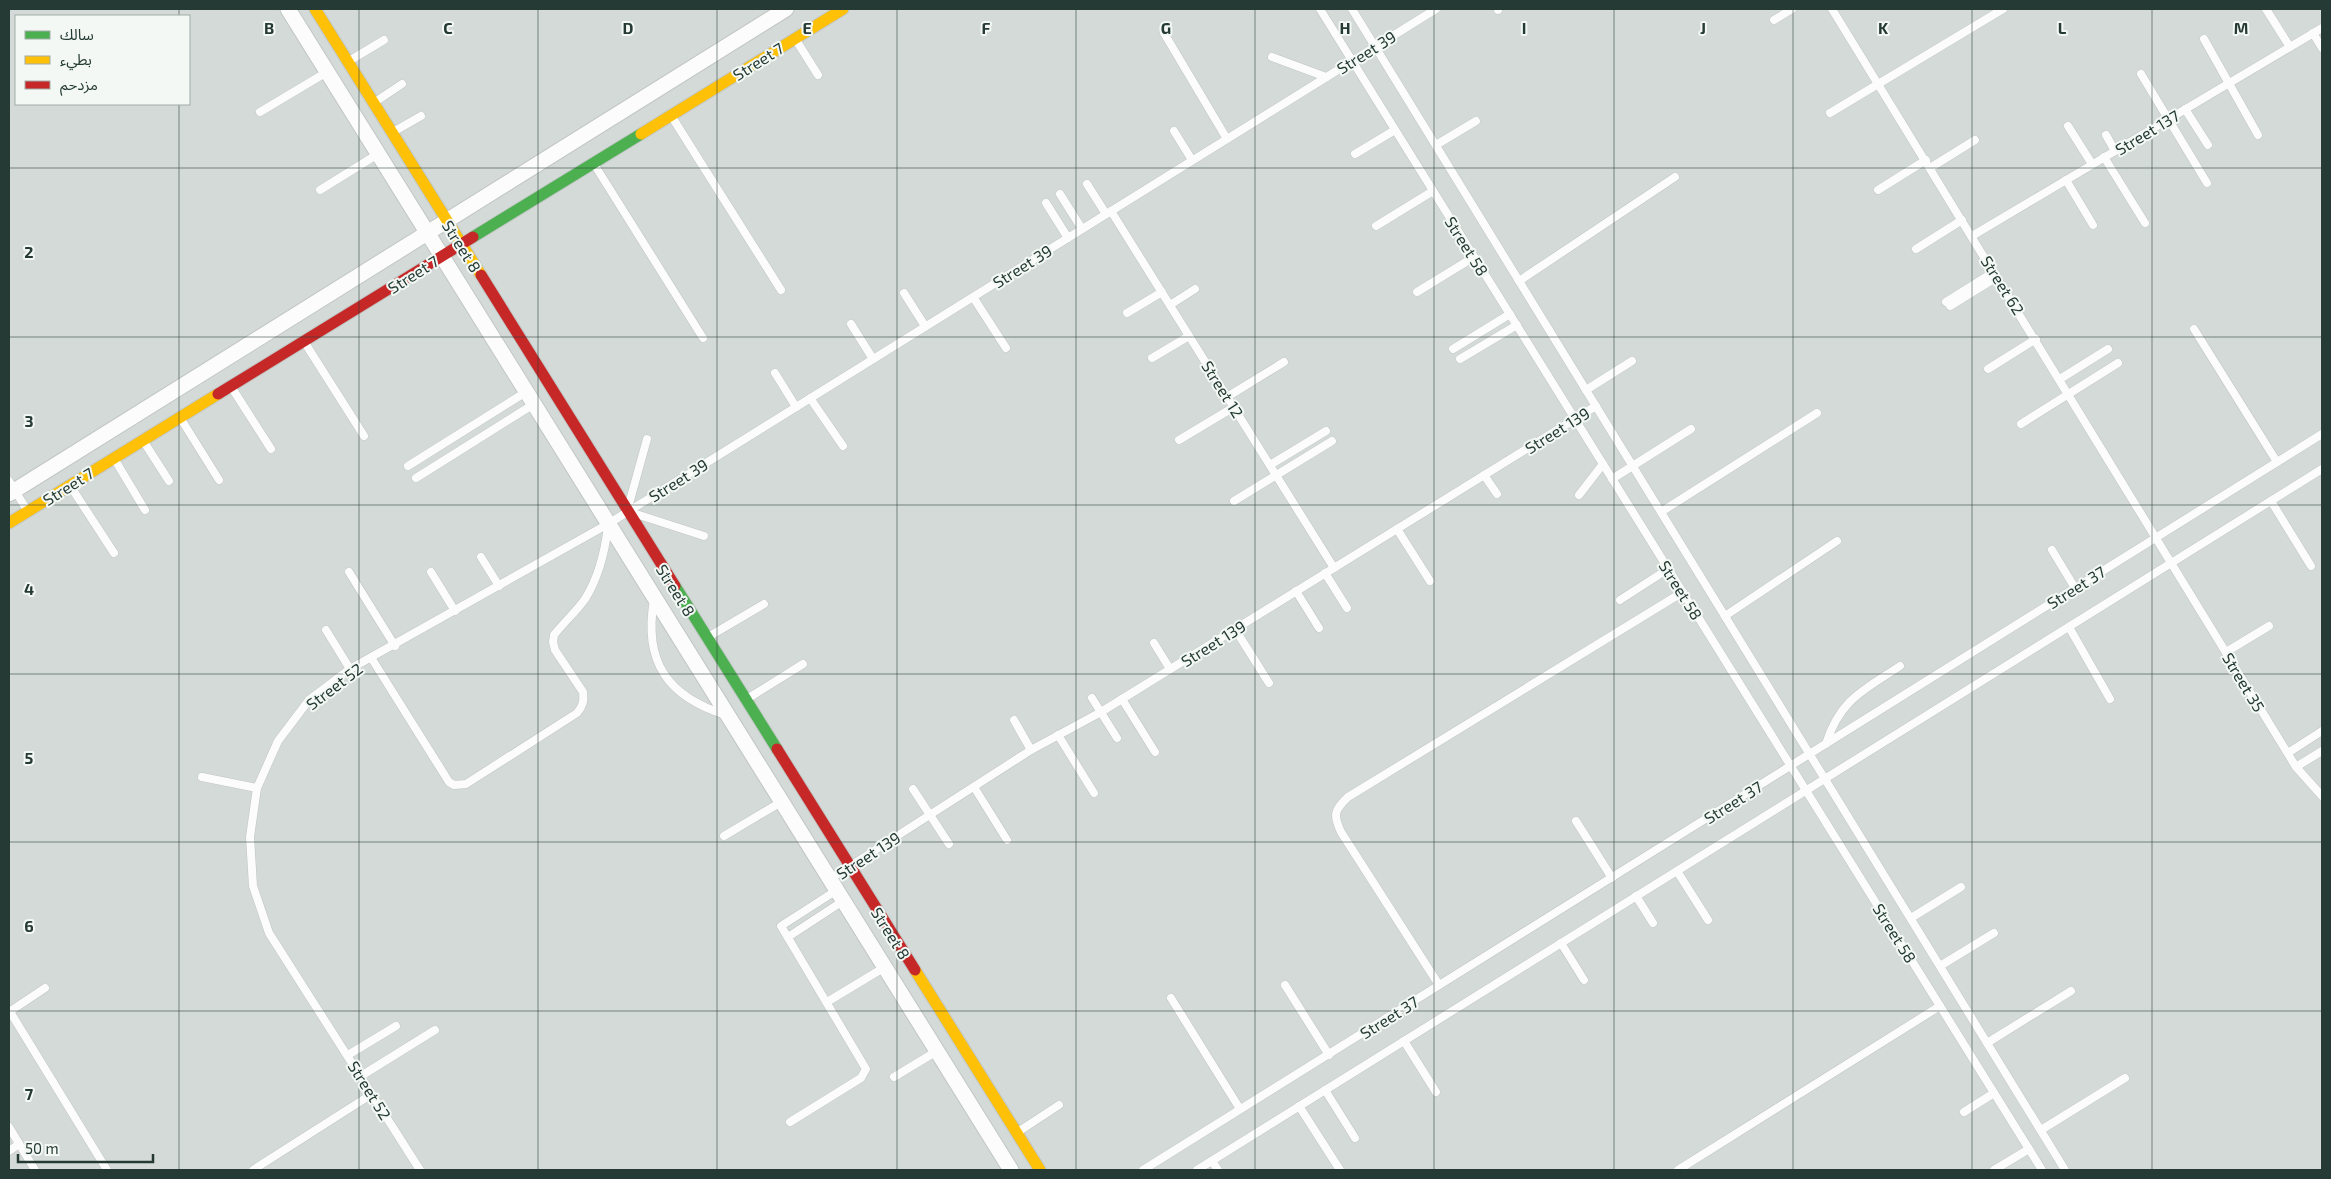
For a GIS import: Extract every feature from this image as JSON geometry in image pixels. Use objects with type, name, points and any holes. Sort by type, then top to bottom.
[{"type":"street","name":"Street 8","points":[[288,9],[1011,1170]]},
{"type":"street","name":"Street 8","points":[[315,9],[627,512],[1040,1170]]},
{"type":"street","name":"Street 7","points":[[11,488],[446,221],[786,9]]},
{"type":"street","name":"Street 7","points":[[9,523],[843,9]]},
{"type":"lane","name":"Street 58","points":[[1320,9],[2042,1170]]},
{"type":"lane","name":"Street 58","points":[[1352,9],[2066,1170]]},
{"type":"lane","name":"Street 39","points":[[608,524],[1436,9]]},
{"type":"lane","points":[[1774,20],[1792,9]]},
{"type":"lane","name":"Street 62","points":[[1832,9],[2173,562]]},
{"type":"lane","points":[[1830,113],[2004,9]]},
{"type":"lane","points":[[2266,9],[2290,47]]},
{"type":"lane","name":"Street 137","points":[[1972,236],[2322,28]]},
{"type":"lane","points":[[1164,33],[1227,139]]},
{"type":"lane","points":[[2313,33],[2322,48]]},
{"type":"lane","points":[[795,38],[818,75]]},
{"type":"lane","points":[[2204,39],[2258,135]]},
{"type":"lane","points":[[348,62],[384,40]]},
{"type":"lane","points":[[1272,57],[1326,78]]},
{"type":"lane","points":[[260,112],[327,72]]},
{"type":"lane","points":[[2141,74],[2207,183]]},
{"type":"lane","points":[[373,103],[402,84]]},
{"type":"lane","points":[[2185,109],[2208,145]]},
{"type":"lane","points":[[671,115],[781,290]]},
{"type":"lane","points":[[392,133],[421,116]]},
{"type":"lane","points":[[1436,146],[1476,121]]},
{"type":"lane","points":[[2068,126],[2092,164]]},
{"type":"lane","points":[[1355,154],[1395,130]]},
{"type":"lane","points":[[1174,131],[1192,160]]},
{"type":"lane","points":[[2106,135],[2115,150]]},
{"type":"lane","points":[[1878,190],[1975,140]]},
{"type":"lane","points":[[320,190],[378,154]]},
{"type":"lane","points":[[2104,157],[2145,224]]},
{"type":"lane","points":[[593,163],[703,338]]},
{"type":"lane","points":[[1519,281],[1675,177]]},
{"type":"lane","points":[[2066,180],[2094,225]]},
{"type":"lane","name":"Street 12","points":[[1087,184],[1109,212],[1170,304],[1334,568]]},
{"type":"lane","points":[[1376,226],[1433,191]]},
{"type":"lane","points":[[1060,194],[1082,229]]},
{"type":"lane","points":[[1046,203],[1068,238]]},
{"type":"lane","points":[[1916,249],[1962,220]]},
{"type":"lane","points":[[1417,292],[1474,257]]},
{"type":"lane","points":[[1948,304],[1996,274]]},
{"type":"lane","points":[[1170,304],[1195,289]]},
{"type":"lane","points":[[1127,313],[1162,292]]},
{"type":"lane","points":[[904,293],[925,326]]},
{"type":"lane","points":[[973,297],[1006,348]]},
{"type":"lane","points":[[1453,349],[1510,314]]},
{"type":"lane","points":[[852,324],[873,359]]},
{"type":"lane","points":[[1460,359],[1517,325]]},
{"type":"lane","points":[[2194,329],[2277,462]]},
{"type":"lane","points":[[1152,358],[1189,336]]},
{"type":"lane","points":[[1988,369],[2036,339]]},
{"type":"lane","points":[[304,341],[364,436]]},
{"type":"lane","points":[[2060,379],[2108,348]]},
{"type":"lane","points":[[1586,390],[1632,361]]},
{"type":"lane","points":[[1227,396],[1284,362]]},
{"type":"lane","points":[[2021,424],[2118,363]]},
{"type":"lane","points":[[774,374],[796,407]]},
{"type":"lane","points":[[231,386],[271,449]]},
{"type":"lane","points":[[408,466],[530,398]]},
{"type":"lane","points":[[416,478],[530,398]]},
{"type":"lane","points":[[810,398],[843,446]]},
{"type":"lane","name":"Street 139","points":[[837,890],[850,867],[1031,750],[1101,712],[1596,406]]},
{"type":"lane","points":[[1179,440],[1234,407]]},
{"type":"lane","points":[[1661,512],[1817,413]]},
{"type":"lane","points":[[180,418],[219,480]]},
{"type":"lane","points":[[1612,479],[1691,429]]},
{"type":"lane","points":[[1270,465],[1326,431]]},
{"type":"lane","name":"Street 37","points":[[1143,1170],[2322,434]]},
{"type":"lane","points":[[647,439],[627,512],[704,536]]},
{"type":"lane","points":[[143,440],[169,481]]},
{"type":"lane","points":[[1234,501],[1332,441]]},
{"type":"lane","points":[[114,459],[146,510]]},
{"type":"lane","points":[[1579,494],[1603,464]]},
{"type":"lane","name":"Street 37","points":[[1198,1170],[2322,469]]},
{"type":"lane","points":[[1484,475],[1496,494]]},
{"type":"lane","points":[[70,485],[114,553]]},
{"type":"lane","points":[[11,488],[28,511]]},
{"type":"lane","points":[[2271,501],[2311,566]]},
{"type":"lane","points":[[372,658],[449,782],[454,785],[466,784],[577,713],[582,707],[584,700],[582,692],[555,650],[554,634],[585,598],[596,576],[605,553],[608,524]]},
{"type":"lane","name":"Street 52","points":[[420,1170],[269,932],[253,886],[250,837],[257,788],[278,741],[299,714],[310,700],[350,669],[395,646],[608,524]]},
{"type":"lane","points":[[1397,529],[1430,581]]},
{"type":"lane","points":[[1725,616],[1837,541]]},
{"type":"lane","points":[[2052,550],[2075,588]]},
{"type":"lane","points":[[481,557],[499,586]]},
{"type":"lane","name":"Street 35","points":[[2173,562],[2296,767],[2322,796]]},
{"type":"lane","points":[[1620,600],[1668,569]]},
{"type":"lane","points":[[349,572],[395,646]]},
{"type":"lane","points":[[430,572],[455,611]]},
{"type":"lane","points":[[1325,573],[1347,608]]},
{"type":"lane","points":[[1296,591],[1319,628]]},
{"type":"lane","points":[[1439,986],[1341,832],[1336,820],[1337,807],[1348,797],[1682,592]]},
{"type":"lane","points":[[655,596],[650,622],[653,648],[663,673],[680,693],[702,708],[727,715]]},
{"type":"lane","points":[[707,638],[764,604]]},
{"type":"lane","points":[[2226,652],[2269,626]]},
{"type":"lane","points":[[2068,627],[2110,699]]},
{"type":"lane","points":[[1235,629],[1269,683]]},
{"type":"lane","points":[[326,630],[350,669]]},
{"type":"lane","points":[[1154,643],[1170,669]]},
{"type":"lane","points":[[745,700],[803,664]]},
{"type":"lane","points":[[1826,744],[1831,727],[1840,711],[1852,698],[1900,666]]},
{"type":"lane","points":[[1092,698],[1117,738]]},
{"type":"lane","points":[[1122,699],[1156,752]]},
{"type":"lane","points":[[1014,720],[1031,750]]},
{"type":"lane","points":[[2288,753],[2322,731]]},
{"type":"lane","points":[[1058,735],[1094,793]]},
{"type":"lane","points":[[2296,767],[2322,751]]},
{"type":"lane","points":[[202,777],[257,788]]},
{"type":"lane","points":[[974,787],[1007,840]]},
{"type":"lane","points":[[913,789],[949,844]]},
{"type":"lane","points":[[724,836],[781,802]]},
{"type":"lane","points":[[1576,821],[1612,878]]},
{"type":"lane","points":[[1677,871],[1708,920]]},
{"type":"lane","points":[[1911,918],[1961,887]]},
{"type":"lane","points":[[790,1122],[864,1074],[865,1066],[781,926],[837,890]]},
{"type":"lane","points":[[788,937],[837,890]]},
{"type":"lane","points":[[1636,896],[1653,923]]},
{"type":"lane","points":[[1940,966],[1994,933]]},
{"type":"lane","points":[[1561,943],[1584,980]]},
{"type":"lane","points":[[827,1002],[885,967]]},
{"type":"lane","points":[[1285,985],[1329,1055]]},
{"type":"lane","points":[[45,988],[9,1011],[107,1170]]},
{"type":"lane","points":[[1987,1043],[2071,991]]},
{"type":"lane","points":[[1171,998],[1240,1110]]},
{"type":"lane","points":[[1678,1170],[1940,1006]]},
{"type":"lane","points":[[348,1055],[396,1026]]},
{"type":"lane","points":[[361,1076],[435,1030]]},
{"type":"lane","points":[[1404,1041],[1436,1092]]},
{"type":"lane","points":[[894,1077],[937,1051]]},
{"type":"lane","points":[[2041,1130],[2125,1078]]},
{"type":"lane","points":[[1325,1090],[1356,1138]]},
{"type":"lane","points":[[1964,1112],[1994,1093]]},
{"type":"lane","points":[[253,1170],[372,1094]]},
{"type":"lane","points":[[1017,1133],[1058,1105]]},
{"type":"lane","points":[[1300,1106],[1340,1170]]},
{"type":"lane","points":[[9,1127],[36,1170]]},
{"type":"lane","points":[[9,1151],[19,1144]]},
{"type":"lane","points":[[1994,1170],[2029,1149]]},
{"type":"lane","points":[[1212,1160],[1218,1170]]},
{"type":"shaded area","points":[[9,9],[2322,9],[2322,1170],[9,1170]]},
{"type":"traffic: fast","points":[[473,237],[641,134]]},
{"type":"traffic: fast","points":[[675,586],[777,749]]},
{"type":"traffic: slow","points":[[315,9],[481,275]]},
{"type":"traffic: slow","points":[[641,134],[843,9]]},
{"type":"traffic: slow","points":[[9,523],[218,394]]},
{"type":"traffic: slow","points":[[915,970],[1040,1170]]},
{"type":"traffic: jam","points":[[218,394],[473,237]]},
{"type":"traffic: jam","points":[[481,275],[675,586]]},
{"type":"traffic: jam","points":[[777,749],[915,970]]}]
